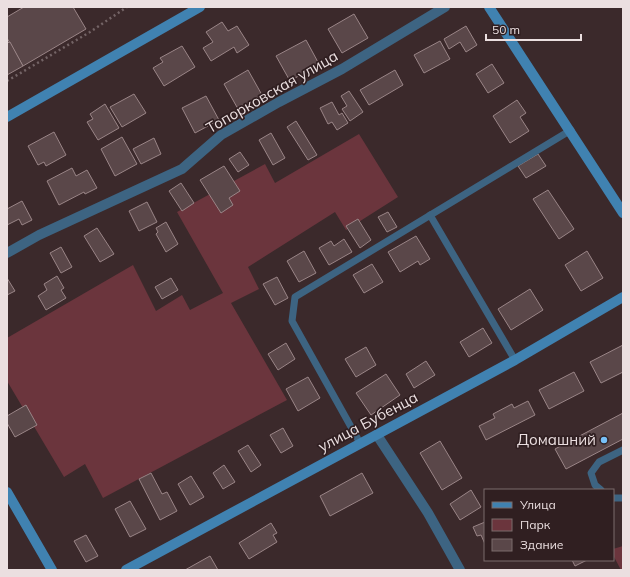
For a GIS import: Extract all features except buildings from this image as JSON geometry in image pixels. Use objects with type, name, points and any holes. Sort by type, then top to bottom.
[{"type":"street","points":[[7,116],[200,7]]},
{"type":"street","name":"Топорковская улица","points":[[7,254],[39,235],[182,169],[222,136],[279,102],[342,69],[445,7]]},
{"type":"street","points":[[489,7],[571,130],[623,213]]},
{"type":"street","name":"улица Бубенца","points":[[126,570],[515,360],[623,297]]},
{"type":"street","points":[[377,435],[428,513],[460,570]]},
{"type":"street","points":[[7,492],[52,570]]},
{"type":"lane","points":[[360,443],[292,321],[295,297],[571,130]]},
{"type":"lane","points":[[430,215],[515,360]]},
{"type":"lane","points":[[600,489],[595,485],[591,473],[599,462],[623,450]]},
{"type":"path","points":[[7,81],[90,32],[128,7]]},
{"type":"green space","points":[[359,134],[398,197],[346,230],[335,212],[248,267],[259,289],[231,303],[287,400],[103,498],[85,464],[64,477],[7,381],[7,338],[133,265],[156,311],[182,295],[190,310],[223,293],[177,212],[265,164],[275,183]]},
{"type":"green space","points":[[623,546],[623,570],[621,570],[614,557],[614,549]]},
{"type":"place","name":"Домашний","points":[[604,440]]}]
